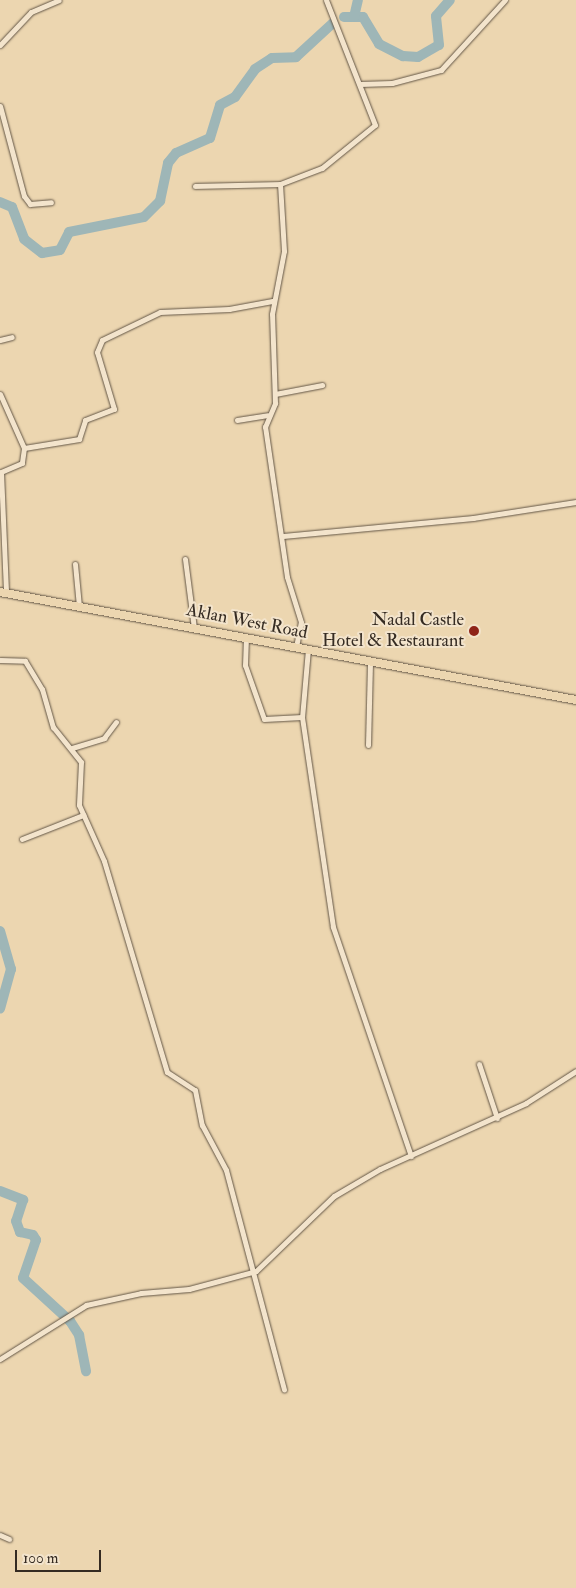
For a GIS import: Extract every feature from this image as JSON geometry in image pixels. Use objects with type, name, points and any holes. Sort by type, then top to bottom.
[{"type":"main road","name":"Aklan West Road","points":[[3,592],[576,700]]},
{"type":"street","points":[[0,45],[31,12],[59,0]]},
{"type":"street","points":[[195,186],[280,184],[322,168],[369,132],[375,125],[339,26],[331,6],[326,0]]},
{"type":"street","points":[[360,84],[392,83],[442,70],[505,0]]},
{"type":"street","points":[[0,106],[24,196],[30,204],[51,202]]},
{"type":"street","points":[[280,184],[284,251],[272,301],[275,394],[266,427],[283,536],[287,577],[301,622],[296,647]]},
{"type":"street","points":[[24,448],[79,439],[85,420],[114,409],[98,352],[102,340],[160,312],[229,309],[272,301]]},
{"type":"street","points":[[0,340],[12,337]]},
{"type":"street","points":[[275,394],[322,385]]},
{"type":"street","points":[[0,394],[24,448],[22,463],[1,470],[3,592]]},
{"type":"street","points":[[237,420],[268,415]]},
{"type":"street","points":[[283,536],[473,518],[576,502]]},
{"type":"street","points":[[185,559],[194,628]]},
{"type":"street","points":[[75,564],[79,606]]},
{"type":"street","points":[[246,637],[245,665],[264,719],[302,717]]},
{"type":"street","points":[[308,649],[302,717],[334,927],[411,1156]]},
{"type":"street","points":[[0,660],[24,661],[42,689],[53,726],[81,762],[83,815],[104,861],[168,1072],[195,1090],[202,1125],[226,1170],[256,1271],[284,1389]]},
{"type":"street","points":[[368,745],[370,661]]},
{"type":"street","points":[[72,748],[104,738],[116,722]]},
{"type":"street","points":[[22,840],[83,815]]},
{"type":"street","points":[[479,1064],[497,1118]]},
{"type":"street","points":[[0,1358],[70,1311],[256,1271],[334,1196],[411,1156],[497,1118],[576,1071]]},
{"type":"street","points":[[0,1535],[8,1539]]},
{"type":"waterway","points":[[354,17],[358,0]]},
{"type":"waterway","points":[[344,17],[363,17],[379,44],[403,56],[418,57],[439,45],[436,16],[450,0]]},
{"type":"waterway","points":[[0,202],[12,207],[24,239],[42,253],[60,250],[69,232],[144,217],[160,201],[168,163],[176,153],[210,138],[220,105],[235,97],[255,69],[272,58],[296,57],[333,23]]},
{"type":"waterway","points":[[0,931],[11,969],[0,1009]]},
{"type":"waterway","points":[[0,1191],[23,1200],[16,1221],[20,1232],[33,1235],[36,1240],[23,1278],[70,1321],[79,1335],[86,1371]]},
{"type":"place","name":"Nadal Castle Hotel & Restaurant","points":[[474,631]]}]
